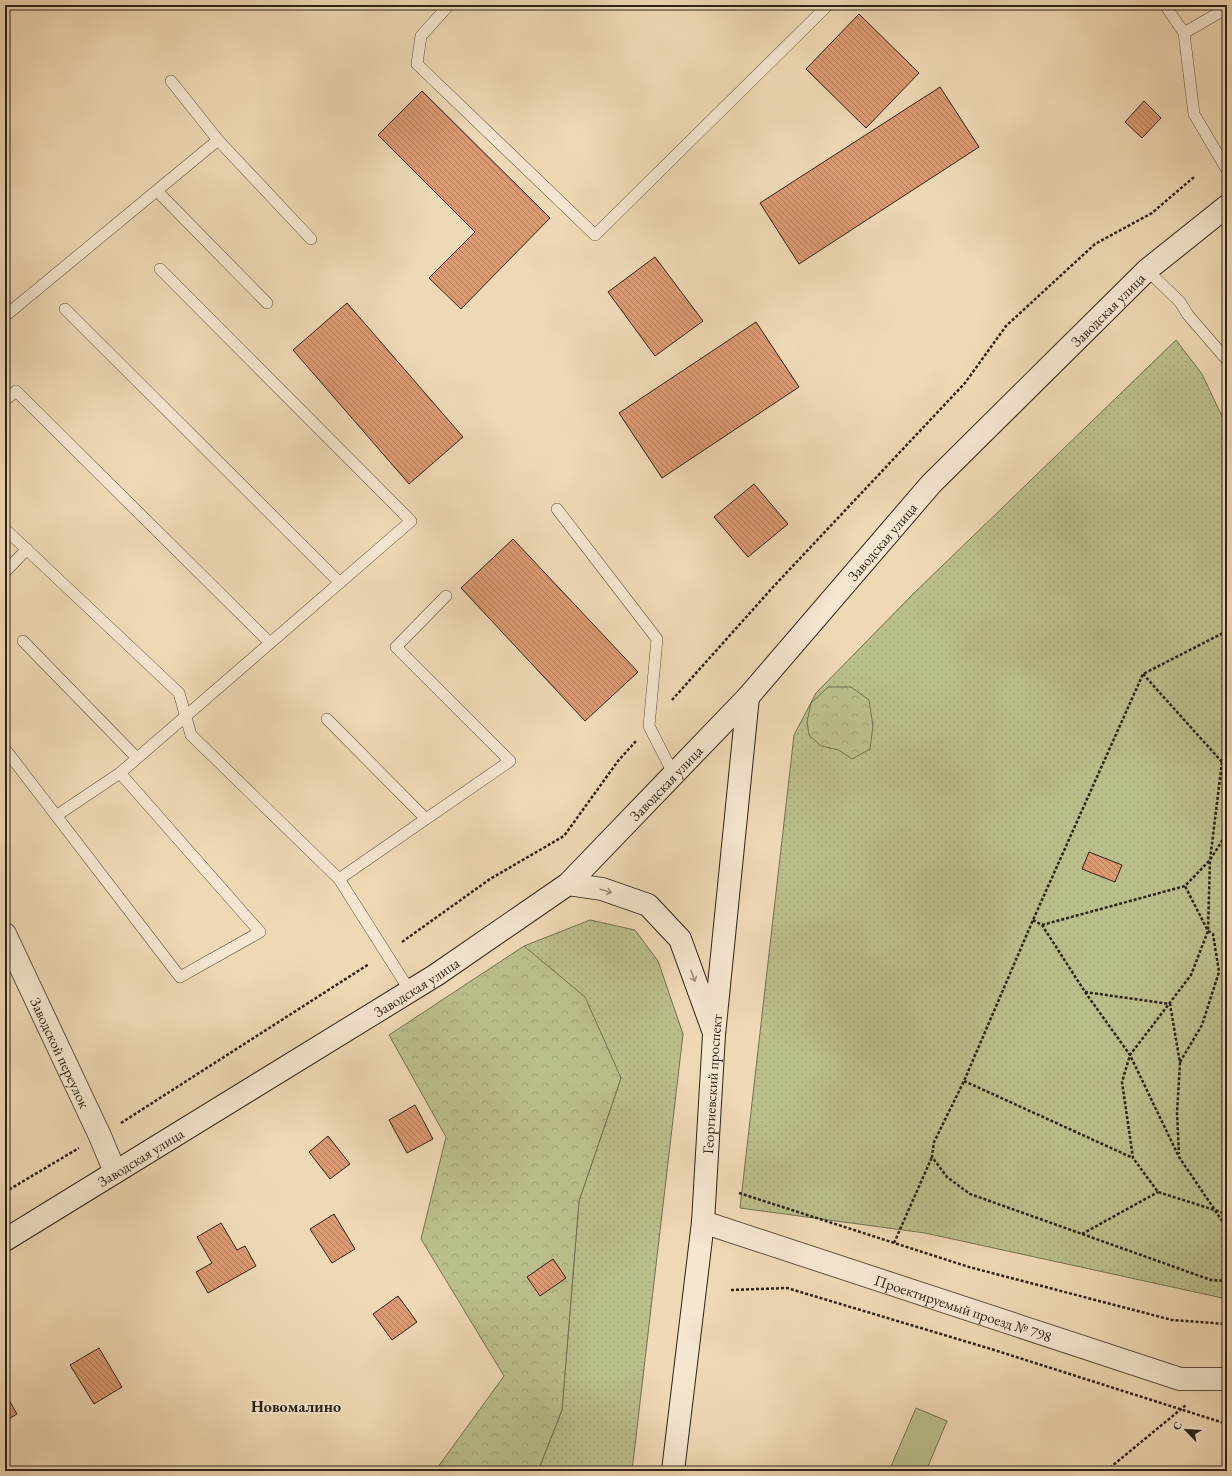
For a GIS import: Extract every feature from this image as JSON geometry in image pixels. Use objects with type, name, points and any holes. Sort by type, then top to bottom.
[{"type":"street","name":"Заводская улица","points":[[5,1240],[436,975],[568,884],[748,697],[931,484],[1147,270],[1227,206]]},
{"type":"street","name":"Георгиевский проспект","points":[[673,1471],[703,1222],[714,1035],[748,697]]},
{"type":"street","points":[[568,884],[602,889],[648,905],[680,939],[714,1035]]},
{"type":"street","name":"Заводской переулок","points":[[5,934],[100,1136],[115,1172]]},
{"type":"street","name":"Проектируемый проезд № 798","points":[[703,1222],[1180,1379],[1227,1379]]},
{"type":"street","points":[[1180,1379],[1227,1394]]},
{"type":"lane","points":[[449,5],[421,36],[417,64],[595,235],[828,5]]},
{"type":"lane","points":[[1165,5],[1184,33],[1194,114],[1227,170]]},
{"type":"lane","points":[[1184,33],[1227,8]]},
{"type":"lane","points":[[171,81],[218,140],[311,239]]},
{"type":"lane","points":[[5,316],[218,140]]},
{"type":"lane","points":[[157,191],[267,302]]},
{"type":"lane","points":[[56,816],[120,773],[411,522],[160,269]]},
{"type":"lane","points":[[1147,270],[1180,302],[1188,315],[1227,359]]},
{"type":"lane","points":[[65,309],[340,583]]},
{"type":"lane","points":[[5,400],[16,391],[270,643]]},
{"type":"lane","points":[[557,509],[657,639],[649,726],[674,775]]},
{"type":"lane","points":[[5,529],[179,692],[192,735],[339,879],[410,991]]},
{"type":"lane","points":[[5,572],[27,549]]},
{"type":"lane","points":[[339,879],[510,761],[396,647],[446,596]]},
{"type":"lane","points":[[23,641],[137,758]]},
{"type":"lane","points":[[327,719],[426,819]]},
{"type":"lane","points":[[5,749],[180,977],[260,932],[120,773]]},
{"type":"path","points":[[5,1192],[100,1136],[386,953],[490,879],[564,836],[618,761],[774,586],[965,383],[1006,326],[1095,244],[1152,213],[1194,177]]},
{"type":"path","points":[[894,1243],[932,1157],[934,1142],[964,1081],[1033,920],[1143,674],[1227,631]]},
{"type":"path","points":[[1143,674],[1222,762]]},
{"type":"path","points":[[1227,748],[1222,762],[1210,860],[1208,931],[1191,975],[1130,1055],[1122,1082],[1133,1158],[1158,1192],[1227,1214]]},
{"type":"path","points":[[1042,925],[1186,886],[1210,860],[1227,833]]},
{"type":"path","points":[[1180,1062],[1202,1024],[1219,972],[1213,934],[1208,931],[1186,886]]},
{"type":"path","points":[[1033,920],[1042,925],[1130,1055],[1179,1157],[1227,1228]]},
{"type":"path","points":[[1086,992],[1170,1004]]},
{"type":"path","points":[[1170,1004],[1180,1062],[1177,1113],[1179,1157]]},
{"type":"path","points":[[964,1081],[1133,1158]]},
{"type":"path","points":[[932,1157],[947,1177],[970,1194],[1211,1280],[1227,1281]]},
{"type":"path","points":[[1081,1234],[1158,1192]]},
{"type":"path","points":[[739,1193],[969,1267],[1172,1320],[1227,1324]]},
{"type":"path","points":[[731,1290],[787,1288],[991,1349],[1227,1424]]},
{"type":"path","points":[[1106,1471],[1190,1402]]},
{"type":"green space","points":[[1176,340],[1202,374],[1227,427],[1227,1299],[925,1233],[740,1208],[794,735],[816,693],[912,595]]},
{"type":"green space","points":[[828,687],[851,687],[869,700],[873,726],[870,749],[852,759],[839,750],[821,746],[809,735],[807,722],[811,703]]},
{"type":"green space","points":[[590,920],[635,930],[658,961],[683,1034],[632,1471],[538,1471],[562,1410],[579,1201],[621,1078],[524,946]]},
{"type":"green space","points":[[524,946],[585,997],[621,1078],[579,1201],[562,1410],[538,1471],[435,1471],[504,1376],[421,1239],[446,1137],[389,1035]]},
{"type":"green space","points":[[916,1408],[947,1421],[926,1471],[889,1471]]},
{"type":"building","points":[[859,14],[919,73],[866,128],[806,69]]},
{"type":"building","points":[[940,87],[979,147],[799,264],[760,203]]},
{"type":"building","points":[[422,91],[550,218],[461,309],[429,278],[475,232],[378,135]]},
{"type":"building","points":[[1144,101],[1161,118],[1142,138],[1125,122]]},
{"type":"building","points":[[655,257],[703,321],[655,356],[608,292]]},
{"type":"building","points":[[347,303],[463,437],[409,484],[293,350]]},
{"type":"building","points":[[756,322],[799,387],[662,478],[619,413]]},
{"type":"building","points":[[754,484],[788,524],[748,557],[714,517]]},
{"type":"building","points":[[513,539],[638,672],[585,721],[461,588]]},
{"type":"building","points":[[1089,852],[1122,865],[1115,882],[1082,869]]},
{"type":"building","points":[[415,1105],[433,1139],[407,1153],[389,1120]]},
{"type":"building","points":[[328,1136],[350,1164],[330,1179],[309,1152]]},
{"type":"building","points":[[334,1214],[355,1249],[332,1263],[310,1229]]},
{"type":"building","points":[[221,1223],[237,1250],[245,1246],[256,1266],[208,1293],[196,1272],[212,1263],[197,1237]]},
{"type":"building","points":[[553,1259],[566,1278],[540,1296],[527,1277]]},
{"type":"building","points":[[398,1296],[417,1322],[392,1340],[373,1314]]},
{"type":"building","points":[[99,1348],[122,1387],[94,1404],[70,1365]]},
{"type":"building","points":[[5,1393],[17,1414],[5,1421]]},
{"type":"district","name":"Новомалино","points":[[296,1406]]}]
